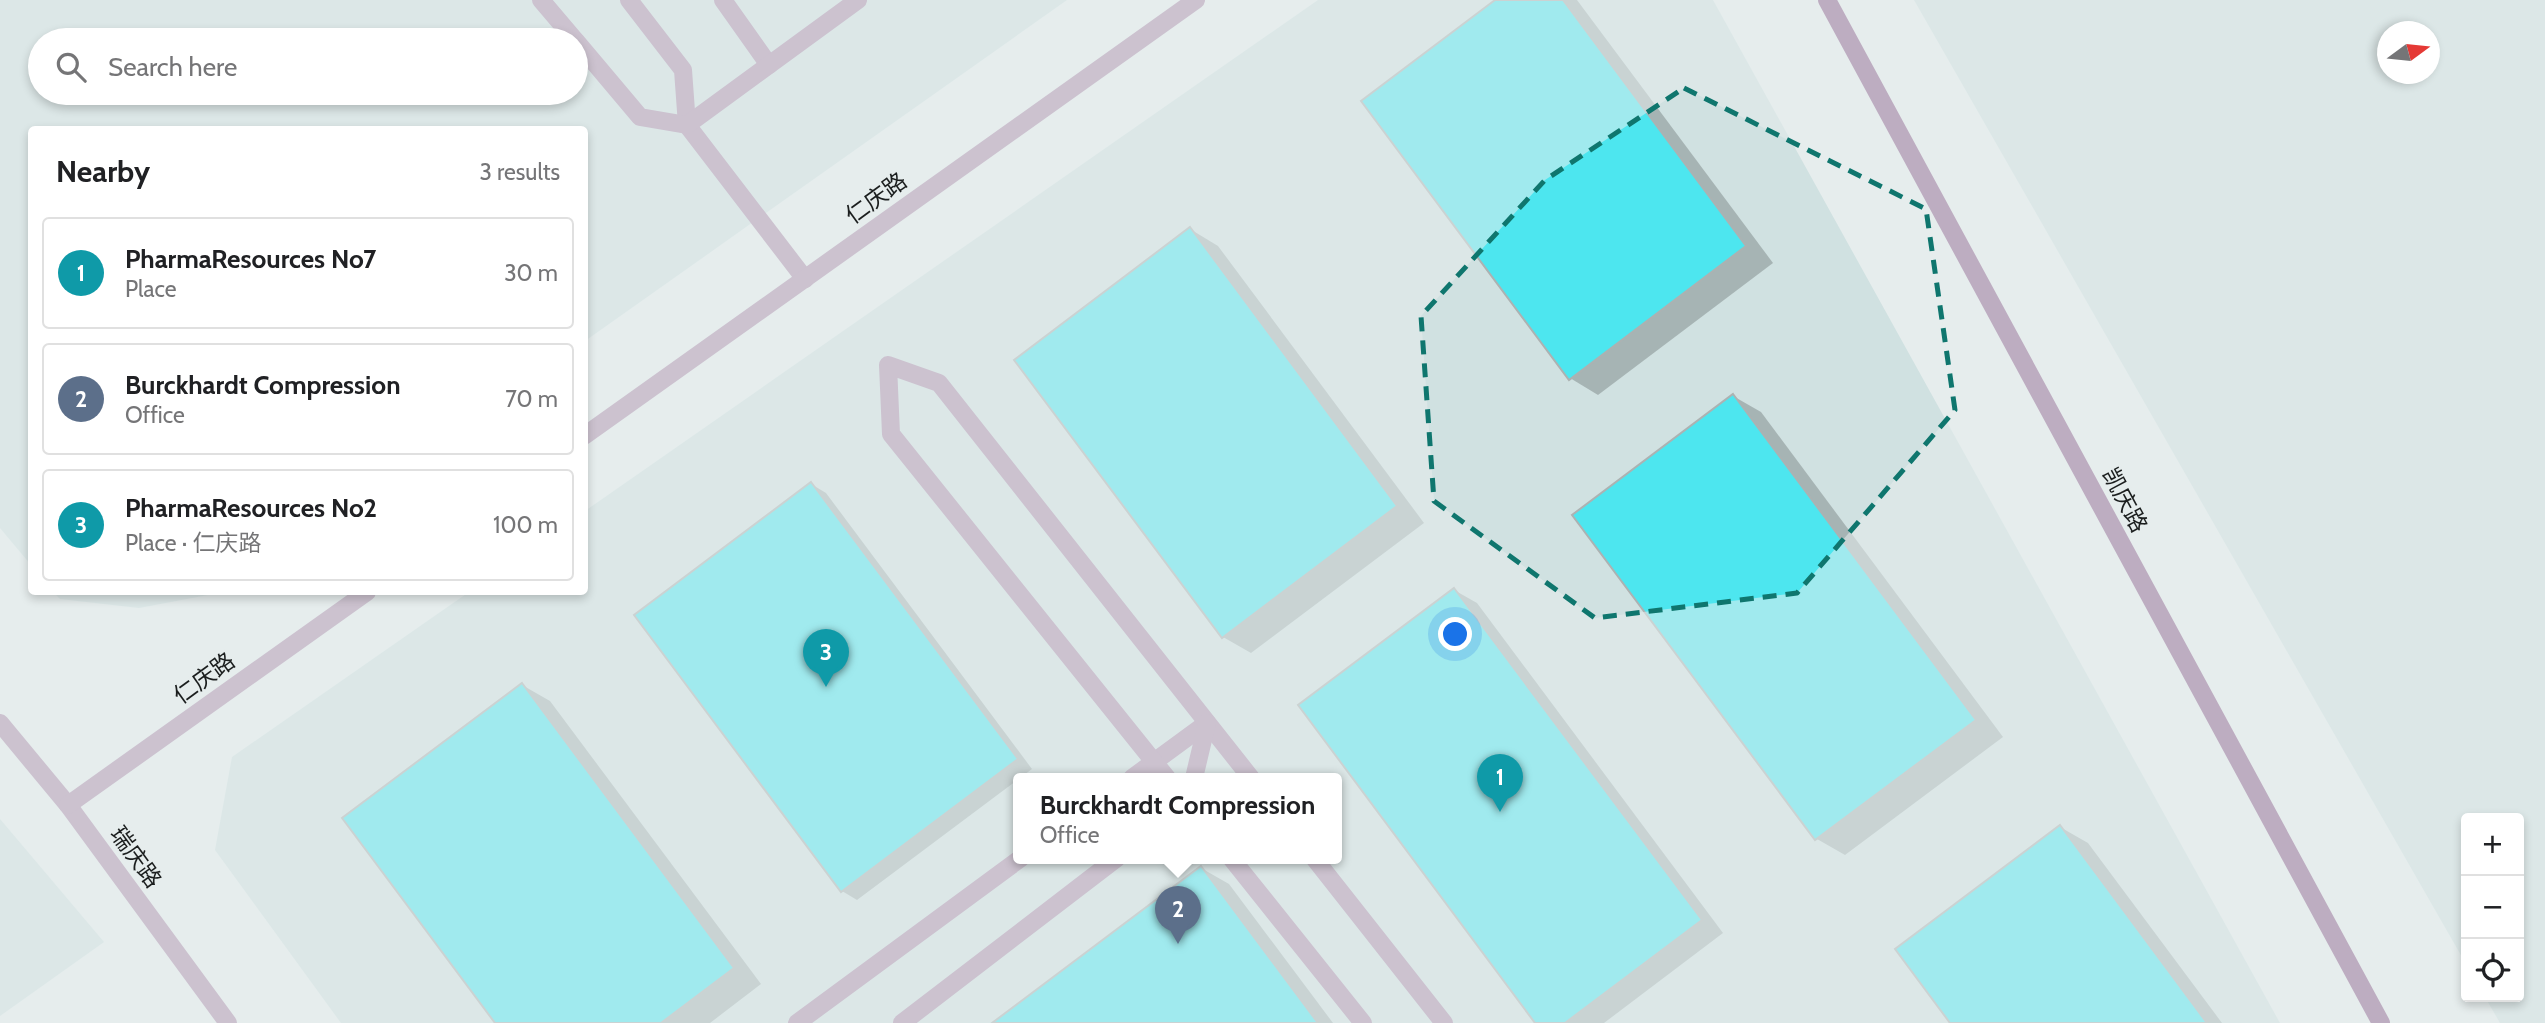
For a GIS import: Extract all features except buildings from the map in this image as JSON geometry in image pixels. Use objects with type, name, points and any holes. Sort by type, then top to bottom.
[{"type":"street","points":[[541,0],[564,28]]},
{"type":"street","points":[[629,0],[683,70],[687,125],[805,279]]},
{"type":"street","points":[[723,0],[769,65]]},
{"type":"street","points":[[588,56],[640,117],[687,125],[858,0]]},
{"type":"street","name":"仁庆路","points":[[588,433],[1196,0]]},
{"type":"street","name":"凯庆路","points":[[1827,0],[2381,1023]]},
{"type":"street","points":[[1163,773],[891,434],[888,365],[939,383],[1247,773]]},
{"type":"street","name":"仁庆路","points":[[68,805],[363,595]]},
{"type":"street","name":"瑞庆路","points":[[0,723],[68,805],[228,1023]]},
{"type":"street","points":[[1139,773],[1207,723]]},
{"type":"street","points":[[1195,773],[1207,723]]},
{"type":"street","points":[[797,1023],[1013,864]]},
{"type":"street","points":[[902,1023],[1109,864]]},
{"type":"street","points":[[1236,864],[1363,1023]]},
{"type":"street","points":[[1319,864],[1444,1023]]},
{"type":"highlighted area","points":[[1684,88],[1926,209],[1955,410],[1797,593],[1595,618],[1434,501],[1421,316],[1545,180]]},
{"type":"shaded area","points":[[0,0],[1067,0],[588,339],[588,126],[28,126],[28,561],[0,528]]},
{"type":"shaded area","points":[[1318,0],[1713,0],[2280,1023],[341,1023],[215,850],[232,757],[465,595],[588,595],[588,509]]},
{"type":"shaded area","points":[[1914,0],[2545,0],[2545,1023],[2500,1023],[2488,1002],[2524,1002],[2524,813],[2461,813],[2461,955]]},
{"type":"shaded area","points":[[56,595],[208,595],[139,608],[60,599]]},
{"type":"shaded area","points":[[0,819],[104,942],[0,1016]]},
{"type":"place","name":"PharmaResources No2","points":[[826,687]]},
{"type":"place","name":"PharmaResources No7","points":[[1500,812]]},
{"type":"place","name":"Burckhardt Compression","points":[[1178,944]]}]
